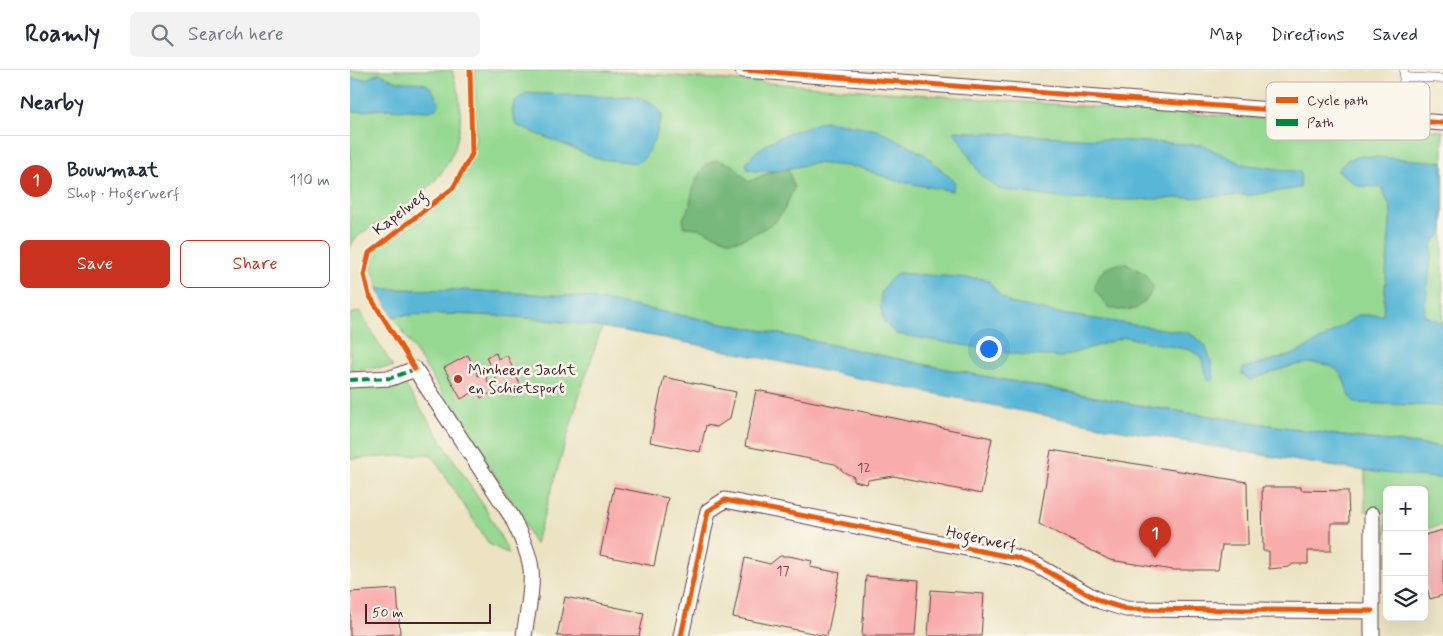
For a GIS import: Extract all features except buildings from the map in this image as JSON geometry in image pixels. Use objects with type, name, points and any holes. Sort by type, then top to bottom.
[{"type":"street","points":[[742,70],[1266,110]]},
{"type":"street","points":[[1430,122],[1443,123]]},
{"type":"street","points":[[350,380],[391,378],[415,369],[512,517],[523,543],[531,568],[524,636]]},
{"type":"street","name":"Hogerwerf","points":[[682,636],[708,511],[724,500],[1016,558],[1038,566],[1100,600],[1126,609],[1372,611]]},
{"type":"street","points":[[1372,515],[1372,636]]},
{"type":"lane","points":[[1404,73],[1443,79]]},
{"type":"green space","points":[[350,70],[452,70],[460,104],[460,124],[450,159],[428,188],[399,212],[359,235],[350,248]]},
{"type":"green space","points":[[474,70],[595,70],[1266,119],[1266,140],[1430,140],[1430,130],[1443,131],[1443,447],[1344,436],[1143,406],[585,297],[463,290],[378,289],[378,284],[368,259],[368,253],[423,219],[449,194],[468,167],[476,138]]},
{"type":"green space","points":[[717,160],[733,165],[748,182],[771,172],[788,168],[794,188],[785,208],[776,221],[740,240],[730,241],[697,228],[684,227],[683,218],[689,208],[694,184],[705,165]]},
{"type":"green space","points":[[1126,263],[1145,274],[1153,287],[1148,298],[1136,309],[1119,310],[1108,307],[1095,290],[1098,278],[1109,267]]},
{"type":"green space","points":[[361,311],[393,367],[350,369],[350,314]]},
{"type":"green space","points":[[426,313],[523,317],[602,327],[581,390],[535,545],[523,520],[393,316]]},
{"type":"green space","points":[[404,383],[488,513],[509,554],[489,544],[431,454],[350,459],[350,386]]},
{"type":"green space","points":[[1365,470],[1443,478],[1443,525],[1428,528],[1428,486],[1383,486],[1383,512],[1365,511]]},
{"type":"water","points":[[379,73],[394,80],[418,82],[427,85],[435,94],[439,103],[436,109],[428,111],[386,109],[350,112],[350,78],[366,79]]},
{"type":"water","points":[[526,93],[637,97],[649,101],[662,116],[655,138],[645,157],[637,163],[599,159],[516,125],[512,112],[514,102]]},
{"type":"water","points":[[824,121],[877,129],[924,154],[955,182],[952,191],[896,181],[858,167],[814,163],[777,171],[754,171],[748,169],[746,163],[753,154],[771,141]]},
{"type":"water","points":[[954,131],[1203,145],[1242,164],[1301,172],[1300,188],[1251,195],[1132,200],[1065,199],[999,189],[981,176]]},
{"type":"water","points":[[1362,156],[1443,162],[1443,232],[1433,243],[1424,315],[1443,323],[1443,406],[1355,403],[1348,393],[1341,374],[1330,366],[1320,363],[1308,363],[1283,368],[1250,380],[1242,374],[1243,368],[1292,355],[1324,338],[1358,315],[1383,315],[1391,209],[1381,187],[1358,186],[1337,170],[1347,160]]},
{"type":"water","points":[[897,273],[987,279],[1001,297],[1010,303],[1068,315],[1190,333],[1205,345],[1211,361],[1214,379],[1209,381],[1201,357],[1190,350],[1125,337],[1061,357],[1016,354],[896,334],[884,322],[881,308],[881,293]]},
{"type":"water","points":[[378,289],[463,290],[585,297],[1143,406],[1344,436],[1443,447],[1443,478],[1385,473],[1268,456],[1050,416],[688,343],[590,326],[492,315],[442,314],[393,316]]},
{"type":"marked path","points":[[350,380],[391,378],[415,369]]},
{"type":"cycle path","name":"Kapelweg","points":[[415,369],[369,295],[364,275],[369,253],[453,188],[472,154],[470,70]]},
{"type":"cycle path","points":[[743,70],[1266,110]]},
{"type":"cycle path","points":[[1430,122],[1443,123]]},
{"type":"cycle path","points":[[681,636],[708,511],[725,500],[1016,558],[1038,566],[1100,601],[1126,609],[1372,611]]},
{"type":"place","name":"Minheere Jacht en Schietsport","points":[[458,379]]},
{"type":"place","name":"Bouwmaat","points":[[1155,558]]}]
